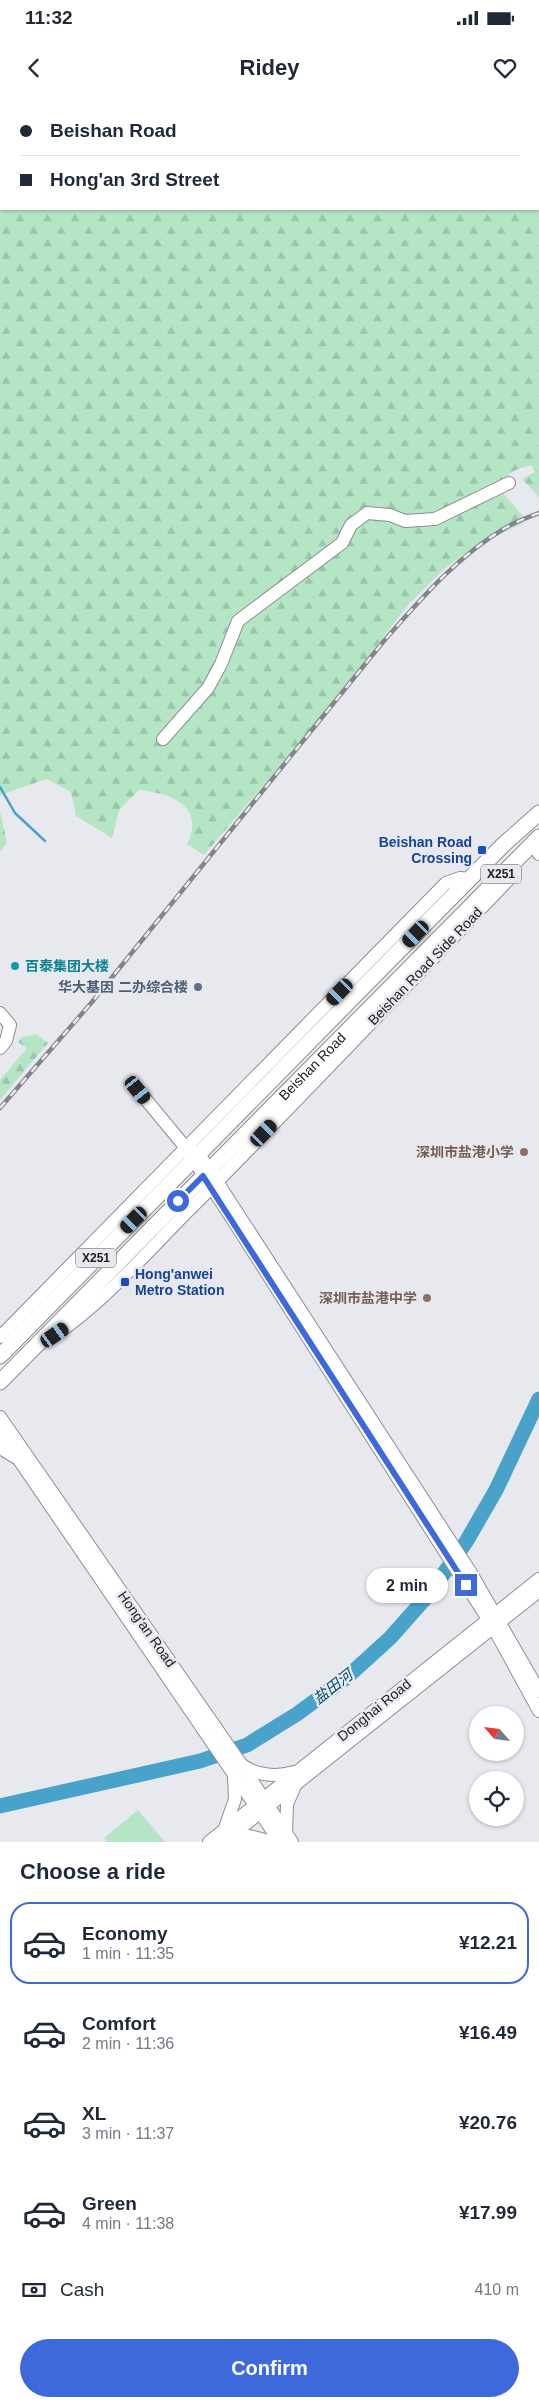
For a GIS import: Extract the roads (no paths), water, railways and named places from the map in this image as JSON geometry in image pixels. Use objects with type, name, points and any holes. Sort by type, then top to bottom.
[{"type":"main road","name":"Beishan Road","points":[[0,1356],[193,1154],[469,879],[539,813]]},
{"type":"main road","name":"Beishan Road","points":[[0,1382],[210,1178],[387,989],[464,911],[539,848]]},
{"type":"main road","points":[[464,911],[513,875],[539,848]]},
{"type":"main road","points":[[369,1025],[387,989]]},
{"type":"main road","points":[[0,1446],[16,1456]]},
{"type":"street","points":[[163,739],[208,688],[221,664],[238,621],[342,543],[351,525],[368,513],[390,515],[405,521],[435,519],[508,483]]},
{"type":"street","name":"Beishan Road Side Road","points":[[210,1178],[369,1025],[513,875]]},
{"type":"street","points":[[0,1013],[10,1025],[10,1033],[0,1048]]},
{"type":"street","points":[[138,1090],[193,1154],[210,1178],[539,1691]]},
{"type":"street","points":[[1,1336],[193,1154]]},
{"type":"street","name":"Hong'an Road","points":[[0,1417],[286,1839]]},
{"type":"street","name":"Hong'an Road","points":[[0,1432],[215,1736]]},
{"type":"street","name":"Donghai Road","points":[[209,1842],[225,1837],[299,1775],[494,1620],[539,1579]]},
{"type":"street","name":"Donghai Road","points":[[494,1620],[539,1591]]},
{"type":"street","points":[[494,1620],[539,1711]]},
{"type":"street","points":[[273,1842],[249,1836],[225,1837],[236,1793],[234,1764],[267,1774],[299,1775],[287,1804],[286,1839]]},
{"type":"waterway","points":[[0,787],[15,813],[45,841]]},
{"type":"waterway","name":"盐田河","points":[[0,1806],[200,1761],[247,1745],[297,1714],[346,1678],[390,1638],[430,1593],[466,1542],[496,1490],[539,1399]]},
{"type":"railway","points":[[0,1108],[92,1002],[383,642],[411,610],[440,579],[489,538],[507,527],[539,513]]},
{"type":"place","name":"Beishan Road Crossing","points":[[482,850]]},
{"type":"place","name":"百泰集团大楼","points":[[15,966]]},
{"type":"place","name":"华大基因 二办综合楼","points":[[198,987]]},
{"type":"place","name":"深圳市盐港小学","points":[[524,1152]]},
{"type":"place","name":"Hong'anwei Metro Station","points":[[125,1282]]},
{"type":"place","name":"深圳市盐港中学","points":[[427,1298]]}]
